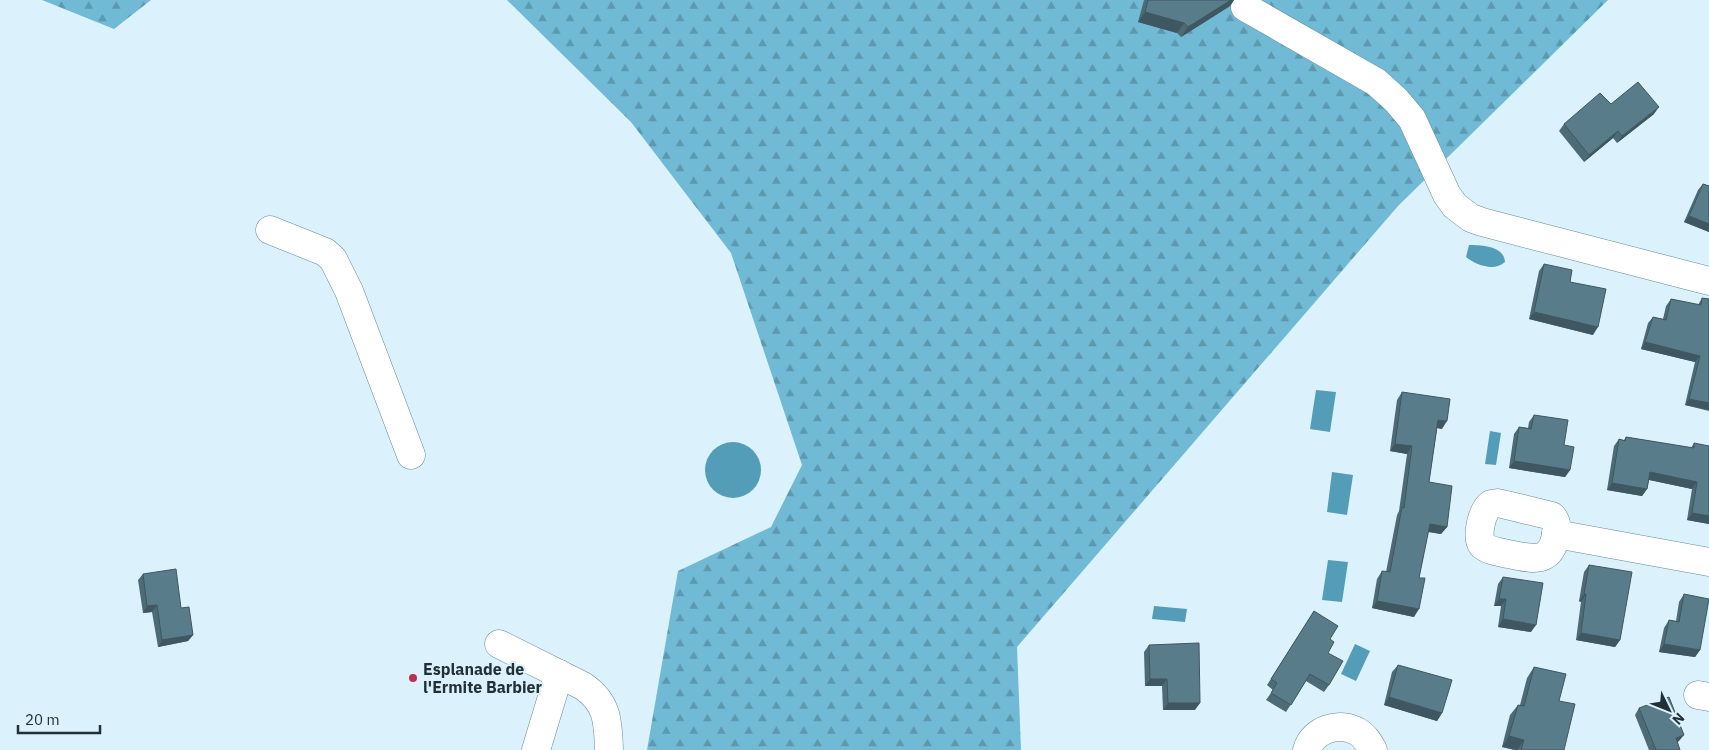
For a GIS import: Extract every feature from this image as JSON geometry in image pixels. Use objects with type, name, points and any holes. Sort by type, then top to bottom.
[{"type":"street","points":[[1246,7],[1376,82],[1389,92],[1412,119],[1447,194],[1455,206],[1470,218],[1709,281]]},
{"type":"street","points":[[270,230],[325,252],[332,259],[349,291],[411,455]]},
{"type":"street","points":[[1556,534],[1709,562]]},
{"type":"street","points":[[499,644],[583,686],[594,694],[608,720],[609,750]]},
{"type":"street","points":[[536,750],[560,674]]},
{"type":"street","points":[[1306,750],[1315,737],[1324,730],[1336,727],[1348,727],[1359,732],[1368,740],[1373,750]]},
{"type":"green space","points":[[42,0],[151,0],[114,29]]},
{"type":"green space","points":[[507,0],[1608,0],[1398,206],[1017,647],[1021,750],[647,750],[678,571],[771,527],[802,465],[731,253],[631,122]]},
{"type":"shaded area","points":[[1469,245],[1486,246],[1497,250],[1504,257],[1505,262],[1496,267],[1475,263],[1466,257]]},
{"type":"shaded area","points":[[1316,390],[1336,392],[1330,432],[1310,429]]},
{"type":"shaded area","points":[[1490,431],[1501,433],[1496,465],[1485,464]]},
{"type":"shaded area","points":[[727,442],[739,442],[753,450],[761,464],[759,481],[753,490],[739,498],[727,498],[717,493],[710,486],[705,476],[705,464],[710,454],[717,447]]},
{"type":"shaded area","points":[[1332,472],[1353,475],[1347,515],[1327,512]]},
{"type":"shaded area","points":[[1328,560],[1348,562],[1342,602],[1322,600]]},
{"type":"shaded area","points":[[1154,606],[1187,609],[1185,622],[1152,619]]},
{"type":"shaded area","points":[[1355,644],[1370,651],[1356,681],[1341,674]]},
{"type":"building","points":[[1148,0],[1231,0],[1188,27],[1184,23],[1145,12]]},
{"type":"building","points":[[1638,82],[1659,107],[1622,136],[1618,131],[1589,155],[1564,124],[1600,93],[1611,104]]},
{"type":"building","points":[[1703,184],[1709,186],[1709,224],[1689,216]]},
{"type":"building","points":[[1544,264],[1572,270],[1570,282],[1606,289],[1598,327],[1534,312]]},
{"type":"building","points":[[1702,298],[1709,299],[1709,403],[1689,399],[1700,356],[1645,342],[1653,317],[1666,320],[1671,299],[1701,305]]},
{"type":"building","points":[[1402,392],[1450,399],[1447,421],[1438,420],[1429,482],[1452,486],[1447,527],[1430,524],[1419,578],[1425,578],[1419,609],[1377,601],[1382,571],[1390,572],[1402,507],[1404,508],[1412,446],[1395,444]]},
{"type":"building","points":[[1534,415],[1568,420],[1564,445],[1574,447],[1570,470],[1514,461],[1519,427],[1531,429]]},
{"type":"building","points":[[1626,437],[1694,448],[1694,443],[1709,446],[1709,516],[1692,513],[1697,482],[1650,472],[1647,489],[1612,483],[1619,439],[1625,441]]},
{"type":"building","points":[[1589,565],[1632,572],[1620,640],[1581,633],[1586,594],[1584,594]]},
{"type":"building","points":[[176,569],[181,608],[189,607],[193,635],[162,640],[157,605],[147,606],[143,574]]},
{"type":"building","points":[[1503,577],[1543,583],[1536,625],[1503,619],[1506,599],[1499,599]]},
{"type":"building","points":[[1684,594],[1709,599],[1700,650],[1664,644],[1669,620],[1679,622]]},
{"type":"building","points":[[1314,611],[1338,626],[1330,639],[1334,642],[1328,653],[1343,661],[1329,685],[1310,674],[1291,705],[1271,693],[1277,683],[1271,679]]},
{"type":"building","points":[[1199,643],[1200,703],[1168,703],[1167,679],[1150,679],[1149,645]]},
{"type":"building","points":[[1398,665],[1452,680],[1442,713],[1389,697]]},
{"type":"building","points":[[1534,667],[1566,674],[1559,701],[1575,704],[1564,750],[1521,750],[1524,740],[1509,736],[1518,705],[1524,706]]},
{"type":"building","points":[[1669,697],[1684,735],[1676,738],[1680,750],[1656,750],[1639,708]]},
{"type":"place","name":"Esplanade de l'Ermite Barbier","points":[[413,678]]}]
